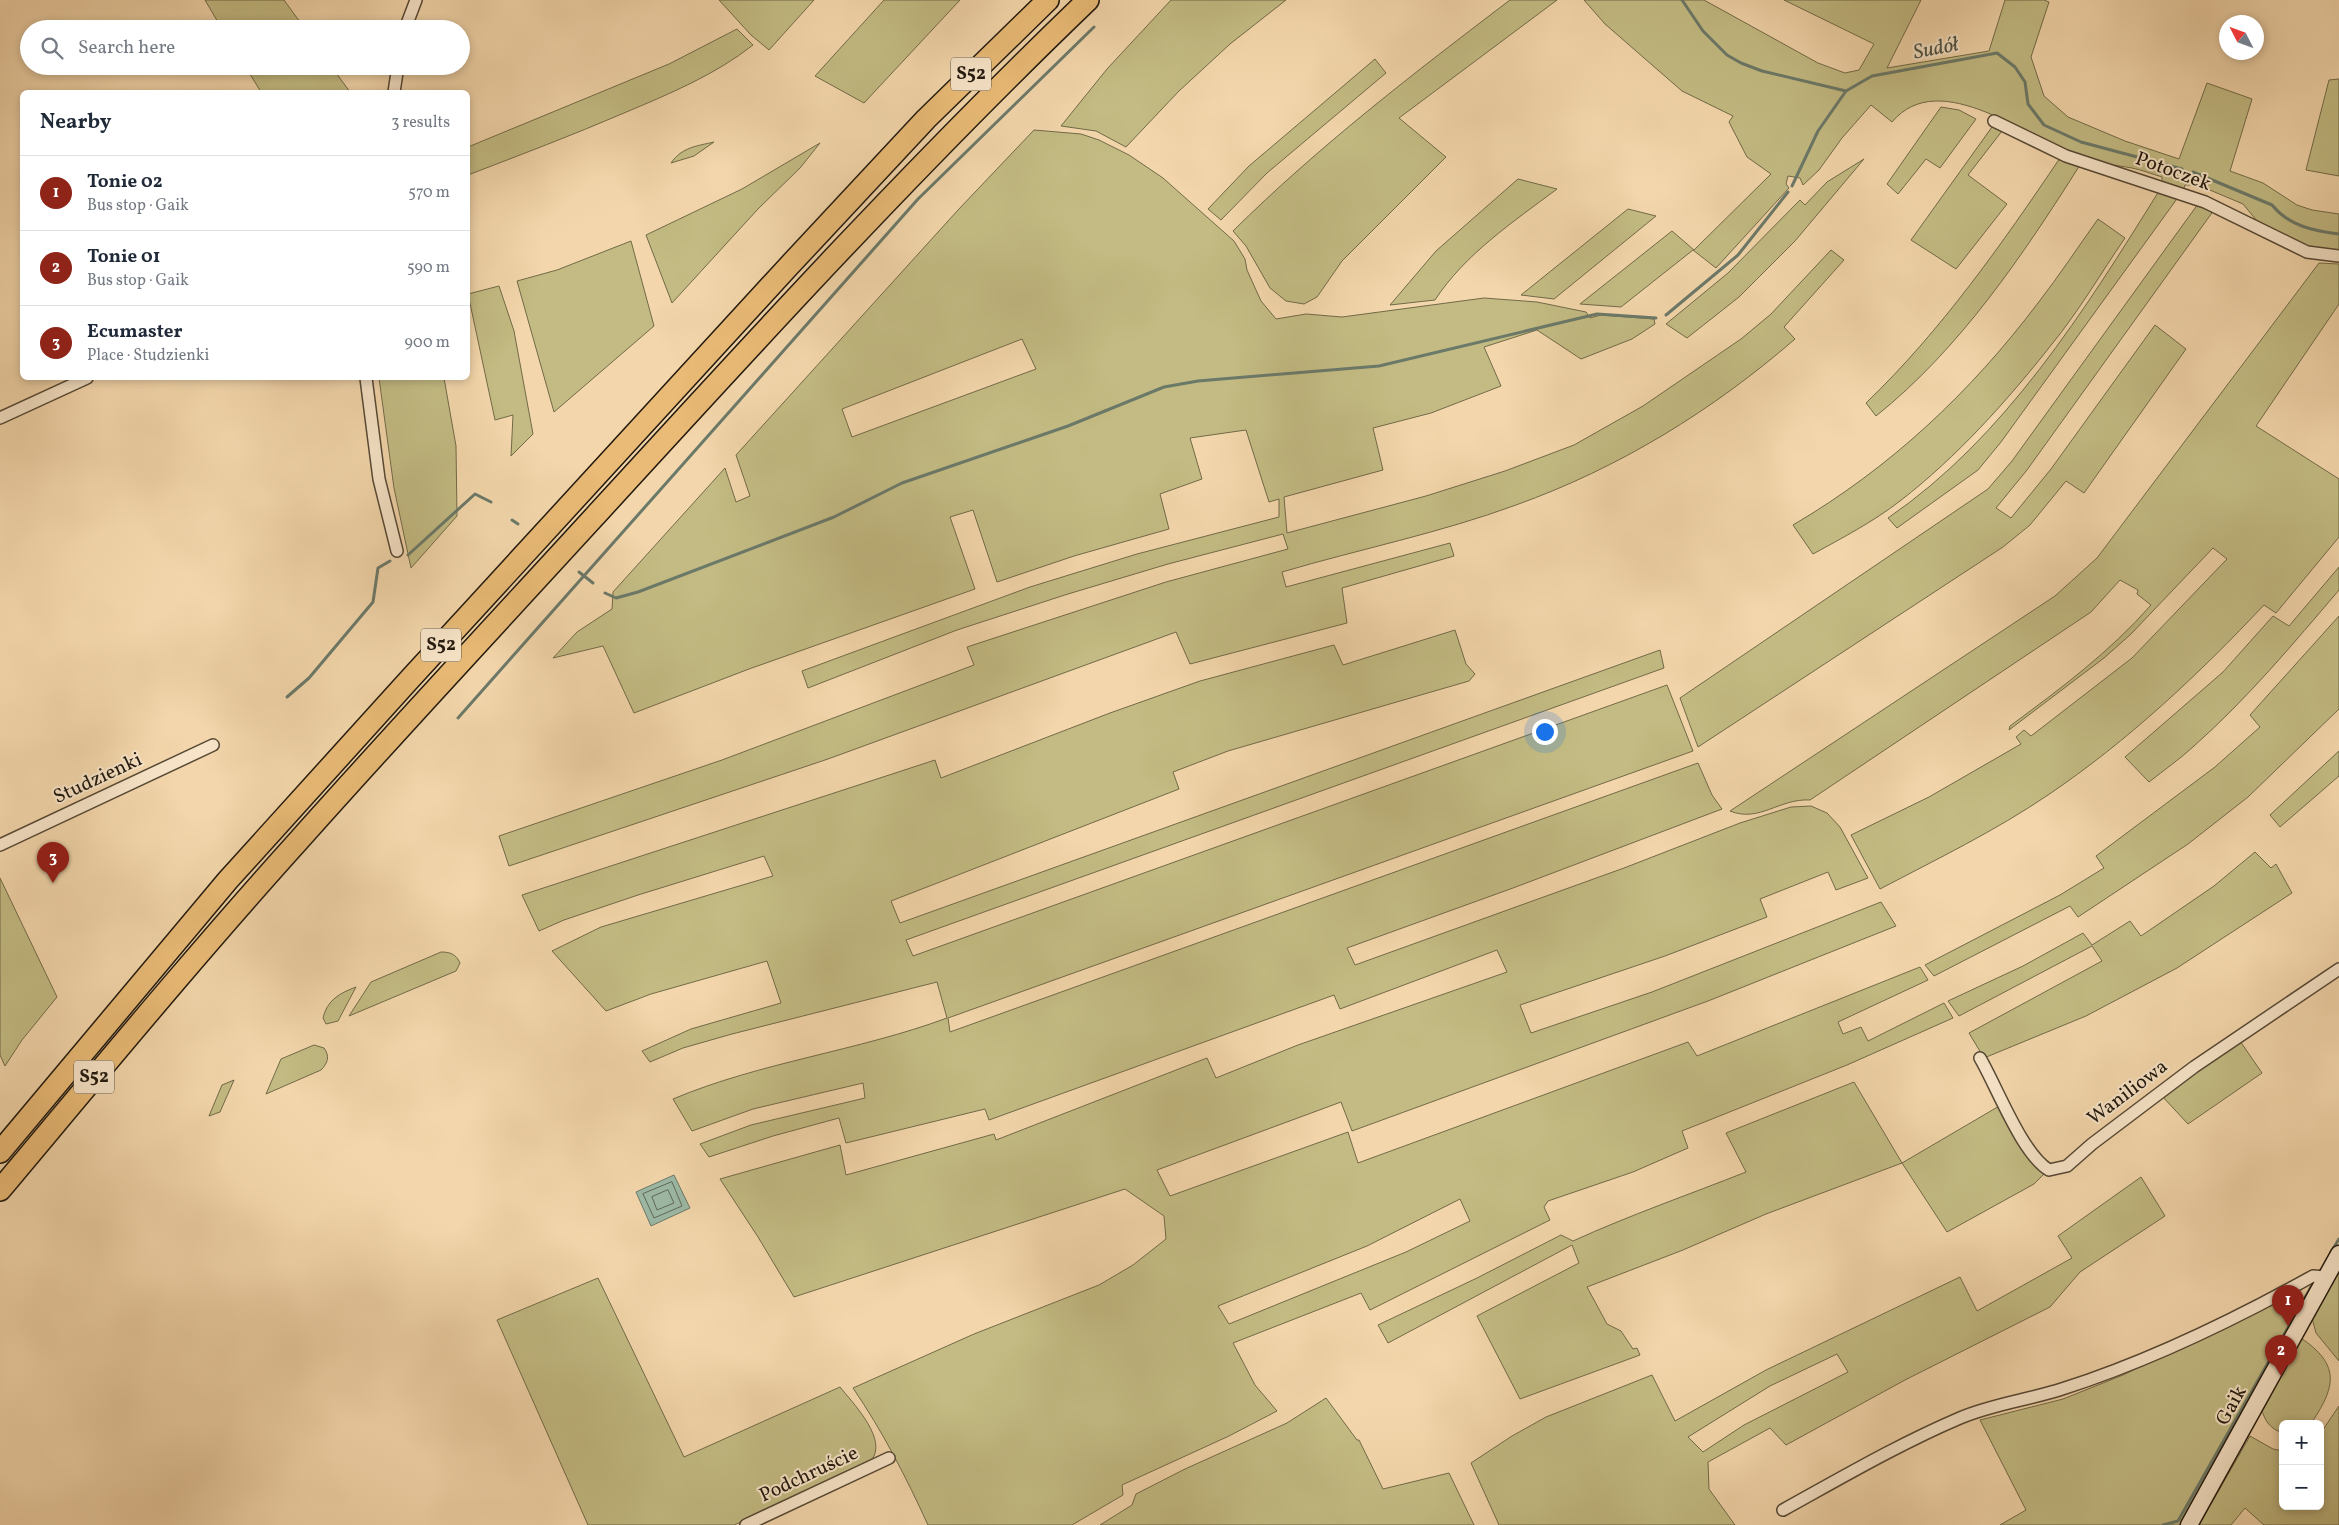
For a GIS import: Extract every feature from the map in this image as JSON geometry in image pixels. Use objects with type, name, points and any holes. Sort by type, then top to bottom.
[{"type":"highway","name":"S52","points":[[0,1152],[228,880],[409,680],[786,268],[926,119],[1048,0]]},
{"type":"highway","name":"S52","points":[[0,1190],[124,1041],[292,848],[512,606],[839,250],[1004,80],[1088,0]]},
{"type":"street","points":[[408,20],[416,0]]},
{"type":"street","points":[[394,90],[397,75]]},
{"type":"street","name":"Potoczek","points":[[1994,121],[2066,156],[2205,202],[2307,252],[2339,256]]},
{"type":"street","points":[[0,418],[83,380]]},
{"type":"street","points":[[366,380],[379,479],[397,551]]},
{"type":"street","name":"Studzienki","points":[[0,845],[213,745]]},
{"type":"street","name":"Waniliowa","points":[[1980,1058],[2016,1127],[2041,1166],[2049,1170],[2066,1166],[2194,1067],[2339,969]]},
{"type":"street","name":"Gaik","points":[[2189,1525],[2339,1254]]},
{"type":"street","points":[[1783,1510],[1897,1447],[1962,1417],[2060,1390],[2142,1360],[2223,1324],[2313,1276],[2327,1277]]},
{"type":"street","name":"Podchruście","points":[[746,1525],[888,1458]]},
{"type":"shaded area","points":[[205,0],[284,0],[298,20],[217,20]]},
{"type":"shaded area","points":[[719,0],[814,0],[769,50],[751,35]]},
{"type":"shaded area","points":[[884,0],[960,0],[864,103],[815,76]]},
{"type":"shaded area","points":[[1171,0],[1286,0],[1230,44],[1179,91],[1126,147],[1096,131],[1061,126],[1107,69]]},
{"type":"shaded area","points":[[1510,0],[1557,0],[1399,118],[1446,157],[1342,261],[1317,297],[1304,304],[1286,301],[1270,288],[1246,246],[1233,231],[1333,140]]},
{"type":"shaded area","points":[[1584,0],[1704,0],[1818,63],[1845,73],[1859,70],[1874,44],[1784,0],[1921,0],[1887,68],[1989,51],[2005,0],[2044,0],[2049,2],[2031,57],[2044,96],[2068,117],[2125,141],[2179,159],[2207,83],[2252,99],[2230,171],[2263,183],[2297,205],[2312,210],[2339,214],[2339,251],[2298,245],[2257,221],[2243,204],[2198,185],[2185,185],[2183,191],[2162,183],[2162,177],[2147,172],[2083,159],[1986,112],[1960,104],[1935,101],[1912,106],[1892,122],[1871,105],[1842,138],[1819,170],[1803,185],[1800,178],[1788,176],[1786,184],[1789,188],[1716,268],[1693,250],[1621,307],[1580,304],[1672,231],[1694,250],[1771,174],[1747,157],[1729,122],[1733,116],[1682,91],[1605,24]]},
{"type":"shaded area","points":[[737,29],[753,45],[723,66],[675,91],[546,145],[470,174],[470,146],[669,64]]},
{"type":"shaded area","points":[[1375,59],[1386,73],[1267,173],[1221,220],[1208,209],[1249,166]]},
{"type":"shaded area","points":[[251,75],[338,75],[349,90],[260,90]]},
{"type":"shaded area","points":[[2339,79],[2339,176],[2306,170],[2329,80]]},
{"type":"shaded area","points":[[1941,107],[1959,110],[1976,119],[1940,168],[1926,159],[1898,194],[1887,184]]},
{"type":"shaded area","points":[[1992,127],[2002,131],[1968,175],[2007,204],[1956,269],[1911,240]]},
{"type":"shaded area","points":[[1034,130],[1081,134],[1099,140],[1129,155],[1163,178],[1234,241],[1245,259],[1247,270],[1261,301],[1276,319],[1306,314],[1342,317],[1484,298],[1537,302],[1586,312],[1590,318],[1601,315],[1654,319],[1655,324],[1632,339],[1581,359],[1537,330],[1484,347],[1501,386],[1431,413],[1373,428],[1383,470],[1284,497],[1287,533],[1426,496],[1505,471],[1574,445],[1643,406],[1741,339],[1771,314],[1831,250],[1844,260],[1784,327],[1795,339],[1731,390],[1663,435],[1628,455],[1554,490],[1487,515],[1282,572],[1286,587],[1450,543],[1454,556],[1342,588],[1347,623],[1190,664],[1176,632],[828,759],[509,866],[499,836],[722,760],[974,665],[967,647],[1166,582],[1288,549],[1283,534],[1168,564],[957,630],[808,688],[802,671],[1030,587],[1137,554],[1279,517],[1279,499],[1269,502],[1246,430],[1190,438],[1202,479],[1160,494],[1169,529],[1074,556],[997,582],[973,510],[950,517],[975,589],[749,669],[634,713],[603,646],[553,658],[577,632],[612,609],[613,592],[725,468],[736,502],[750,496],[736,455],[958,210]],"holes":[[[1022,339],[1036,369],[852,437],[842,409]]]},
{"type":"shaded area","points":[[714,142],[694,156],[671,163],[685,150]]},
{"type":"shaded area","points":[[820,143],[800,168],[758,209],[672,303],[646,235],[742,189]]},
{"type":"shaded area","points":[[2060,158],[2080,165],[2013,266],[1962,331],[1935,361],[1907,390],[1876,416],[1866,403],[1945,317],[1993,254]]},
{"type":"shaded area","points":[[1864,159],[1795,241],[1739,297],[1687,338],[1666,324],[1728,273],[1800,200],[1805,205],[1827,182]]},
{"type":"shaded area","points":[[1518,179],[1557,189],[1507,226],[1475,253],[1447,283],[1435,300],[1390,305],[1436,251]]},
{"type":"shaded area","points":[[2159,191],[2179,196],[2001,442],[1978,470],[1897,528],[1888,518],[1930,486],[1969,450],[2006,411],[2040,369],[2072,326]]},
{"type":"shaded area","points":[[2198,204],[2214,210],[2027,470],[1996,508],[2011,518],[2051,469],[2155,325],[2186,349],[2084,493],[2066,481],[2030,525],[2003,547],[1698,747],[1680,698],[1988,489],[2012,461]]},
{"type":"shaded area","points":[[1628,209],[1656,216],[1554,299],[1521,295]]},
{"type":"shaded area","points":[[2098,219],[2125,238],[2071,318],[2017,386],[1961,447],[1921,484],[1879,516],[1813,554],[1793,525],[1863,479],[1956,398],[2012,336]]},
{"type":"shaded area","points":[[631,241],[654,326],[554,412],[517,281],[557,270]]},
{"type":"shaded area","points":[[2319,263],[2339,264],[2339,304],[2256,426],[2339,479],[2339,537],[2276,613],[2264,605],[2162,706],[2078,774],[2048,795],[1987,833],[1880,889],[1851,835],[1929,797],[2021,744],[2016,737],[2024,730],[2031,736],[2132,658],[2227,559],[2213,548],[2131,634],[2104,658],[2009,730],[2010,726],[2102,654],[2151,605],[2137,594],[2138,590],[2120,580],[2091,612],[1810,800],[1799,800],[1751,814],[1730,811],[2055,596],[2097,558]]},
{"type":"shaded area","points":[[499,286],[514,331],[533,434],[511,456],[513,415],[495,420],[470,303],[470,293]]},
{"type":"shaded area","points":[[379,380],[444,380],[456,446],[457,516],[411,568],[394,488]]},
{"type":"shaded area","points":[[2339,567],[2339,590],[2287,651],[2214,728],[2149,782],[2125,757],[2223,672],[2273,616],[2289,626]]},
{"type":"shaded area","points":[[2339,616],[2339,709],[2248,797],[2188,844],[2078,917],[2070,906],[1934,976],[1925,965],[2060,895],[2104,868],[2096,856],[2215,767],[2260,727],[2250,715]]},
{"type":"shaded area","points":[[1455,630],[1466,664],[1475,674],[1469,681],[1228,751],[1173,772],[1179,789],[891,901],[900,923],[1660,650],[1664,668],[906,940],[913,956],[1667,685],[1693,751],[948,1018],[950,1032],[1698,763],[1712,795],[1722,809],[1347,948],[1355,965],[1624,868],[1740,823],[1791,807],[1811,806],[1827,813],[1840,827],[1868,878],[1836,890],[1828,872],[1760,899],[1767,917],[1665,956],[1520,1005],[1531,1033],[1652,992],[1881,902],[1896,926],[1708,1001],[1352,1131],[1341,1102],[1157,1170],[1170,1196],[1348,1132],[1358,1163],[1688,1042],[1697,1056],[1920,967],[1928,980],[1838,1022],[1843,1034],[1861,1027],[1868,1041],[1944,1003],[1953,1018],[1847,1065],[1682,1131],[1688,1148],[1633,1172],[1548,1201],[1544,1207],[1550,1220],[1370,1310],[1361,1293],[1233,1343],[1255,1385],[1277,1411],[1229,1436],[1122,1485],[1123,1495],[1072,1525],[928,1525],[894,1455],[853,1388],[974,1334],[1099,1285],[1133,1265],[1166,1239],[1164,1216],[1125,1189],[794,1297],[720,1179],[840,1145],[846,1175],[994,1134],[996,1140],[1207,1058],[1216,1078],[1298,1045],[1507,972],[1497,950],[1340,1009],[1334,995],[989,1120],[985,1109],[846,1143],[839,1118],[773,1136],[709,1157],[700,1144],[751,1125],[865,1098],[863,1083],[753,1109],[692,1131],[673,1099],[740,1075],[879,1039],[947,1018],[937,982],[732,1034],[683,1048],[650,1062],[642,1051],[691,1029],[781,1003],[767,961],[651,994],[606,1011],[552,951],[601,927],[773,876],[764,856],[638,895],[564,920],[539,931],[522,895],[935,760],[941,778],[1110,713],[1200,681],[1334,645],[1343,665]],"holes":[[[1460,1199],[1470,1221],[1406,1252],[1229,1324],[1218,1306],[1367,1246]]]},
{"type":"shaded area","points":[[2339,751],[2339,776],[2280,827],[2270,815]]},
{"type":"shaded area","points":[[2255,852],[2271,868],[2276,864],[2292,893],[2177,968],[2086,1016],[1984,1058],[1969,1033],[2102,961],[2092,946],[1959,1016],[1948,1001],[2023,966],[2083,933],[2092,945],[2130,921],[2141,936],[2214,886]]},
{"type":"shaded area","points":[[0,878],[57,997],[22,1040],[5,1066],[0,1055]]},
{"type":"shaded area","points":[[441,952],[450,953],[457,957],[460,963],[456,971],[349,1016],[371,982]]},
{"type":"shaded area","points":[[356,987],[338,1021],[326,1024],[323,1018],[331,1002]]},
{"type":"shaded area","points":[[2240,1041],[2262,1073],[2188,1124],[2161,1095]]},
{"type":"shaded area","points":[[314,1045],[324,1048],[328,1057],[321,1070],[266,1094],[281,1059]]},
{"type":"shaded area","points":[[234,1080],[220,1112],[209,1116],[222,1085]]},
{"type":"shaded area","points":[[1854,1082],[1902,1163],[1766,1214],[1683,1250],[1587,1287],[1607,1324],[1621,1331],[1633,1349],[1637,1348],[1640,1355],[1520,1399],[1477,1316],[1579,1263],[1572,1245],[1388,1343],[1378,1325],[1477,1278],[1561,1235],[1573,1241],[1746,1172],[1726,1133]]},
{"type":"shaded area","points":[[2001,1105],[2012,1128],[2044,1174],[2034,1184],[1947,1232],[1902,1163]]},
{"type":"shaded area","points":[[2141,1177],[2165,1216],[2080,1272],[2050,1307],[1905,1380],[1786,1445],[1770,1428],[1708,1462],[1709,1489],[1735,1525],[1499,1525],[1471,1463],[1512,1436],[1546,1417],[1652,1375],[1675,1421],[1766,1370],[1960,1277],[1977,1311],[2072,1258],[2058,1236]],"holes":[[[1837,1354],[1848,1372],[1744,1425],[1703,1452],[1688,1437],[1770,1386]]]},
{"type":"shaded area","points":[[2339,1270],[2339,1361],[2316,1333],[2312,1318]]},
{"type":"shaded area","points":[[598,1278],[684,1457],[840,1387],[859,1410],[871,1429],[875,1438],[876,1448],[874,1456],[864,1468],[734,1525],[588,1525],[497,1320]]},
{"type":"shaded area","points":[[2285,1295],[2298,1303],[2289,1318],[2294,1322],[2180,1525],[2000,1525],[2026,1510],[1980,1420],[2063,1399],[2123,1375]]},
{"type":"shaded area","points":[[2301,1338],[2322,1357],[2328,1366],[2330,1386],[2320,1409],[2313,1420],[2279,1420],[2279,1431],[2269,1424],[2261,1408]]},
{"type":"shaded area","points":[[1326,1398],[1357,1440],[1359,1440],[1383,1489],[1449,1473],[1474,1525],[1100,1525],[1132,1505],[1136,1494],[1185,1469],[1287,1423]]},
{"type":"shaded area","points":[[2339,1406],[2339,1525],[2264,1525],[2245,1508],[2231,1525],[2199,1525],[2250,1436],[2273,1449],[2279,1450],[2279,1510],[2324,1510],[2324,1428]]},
{"type":"water","points":[[674,1175],[690,1208],[651,1226],[636,1192]]},
{"type":"waterway","name":"Sudół","points":[[1682,0],[1703,31],[1727,55],[1741,63],[1762,71],[1846,91],[1872,76],[1997,53],[2015,67],[2025,82],[2028,104],[2044,125],[2081,142],[2182,169]]},
{"type":"waterway","points":[[458,718],[918,199],[1094,27]]},
{"type":"waterway","points":[[1792,186],[1818,131],[1846,91]]},
{"type":"waterway","name":"Sudół","points":[[2193,172],[2272,205],[2294,223],[2320,231],[2339,234]]},
{"type":"waterway","points":[[1666,315],[1738,255],[1788,192]]},
{"type":"waterway","points":[[605,593],[616,598],[638,592],[834,517],[902,483],[1068,426],[1164,387],[1198,381],[1379,366],[1597,314],[1656,318]]},
{"type":"waterway","points":[[408,555],[475,494],[491,502]]},
{"type":"waterway","points":[[512,520],[518,524]]},
{"type":"waterway","points":[[287,697],[309,678],[373,602],[378,568],[390,561]]},
{"type":"waterway","points":[[579,572],[593,583]]},
{"type":"waterway","points":[[2331,1252],[2339,1239]]},
{"type":"waterway","points":[[2163,1525],[2178,1521],[2311,1287]]},
{"type":"place","name":"Ecumaster","points":[[53,883]]},
{"type":"place","name":"Tonie 02","points":[[2288,1326]]},
{"type":"place","name":"Tonie 01","points":[[2281,1376]]}]
